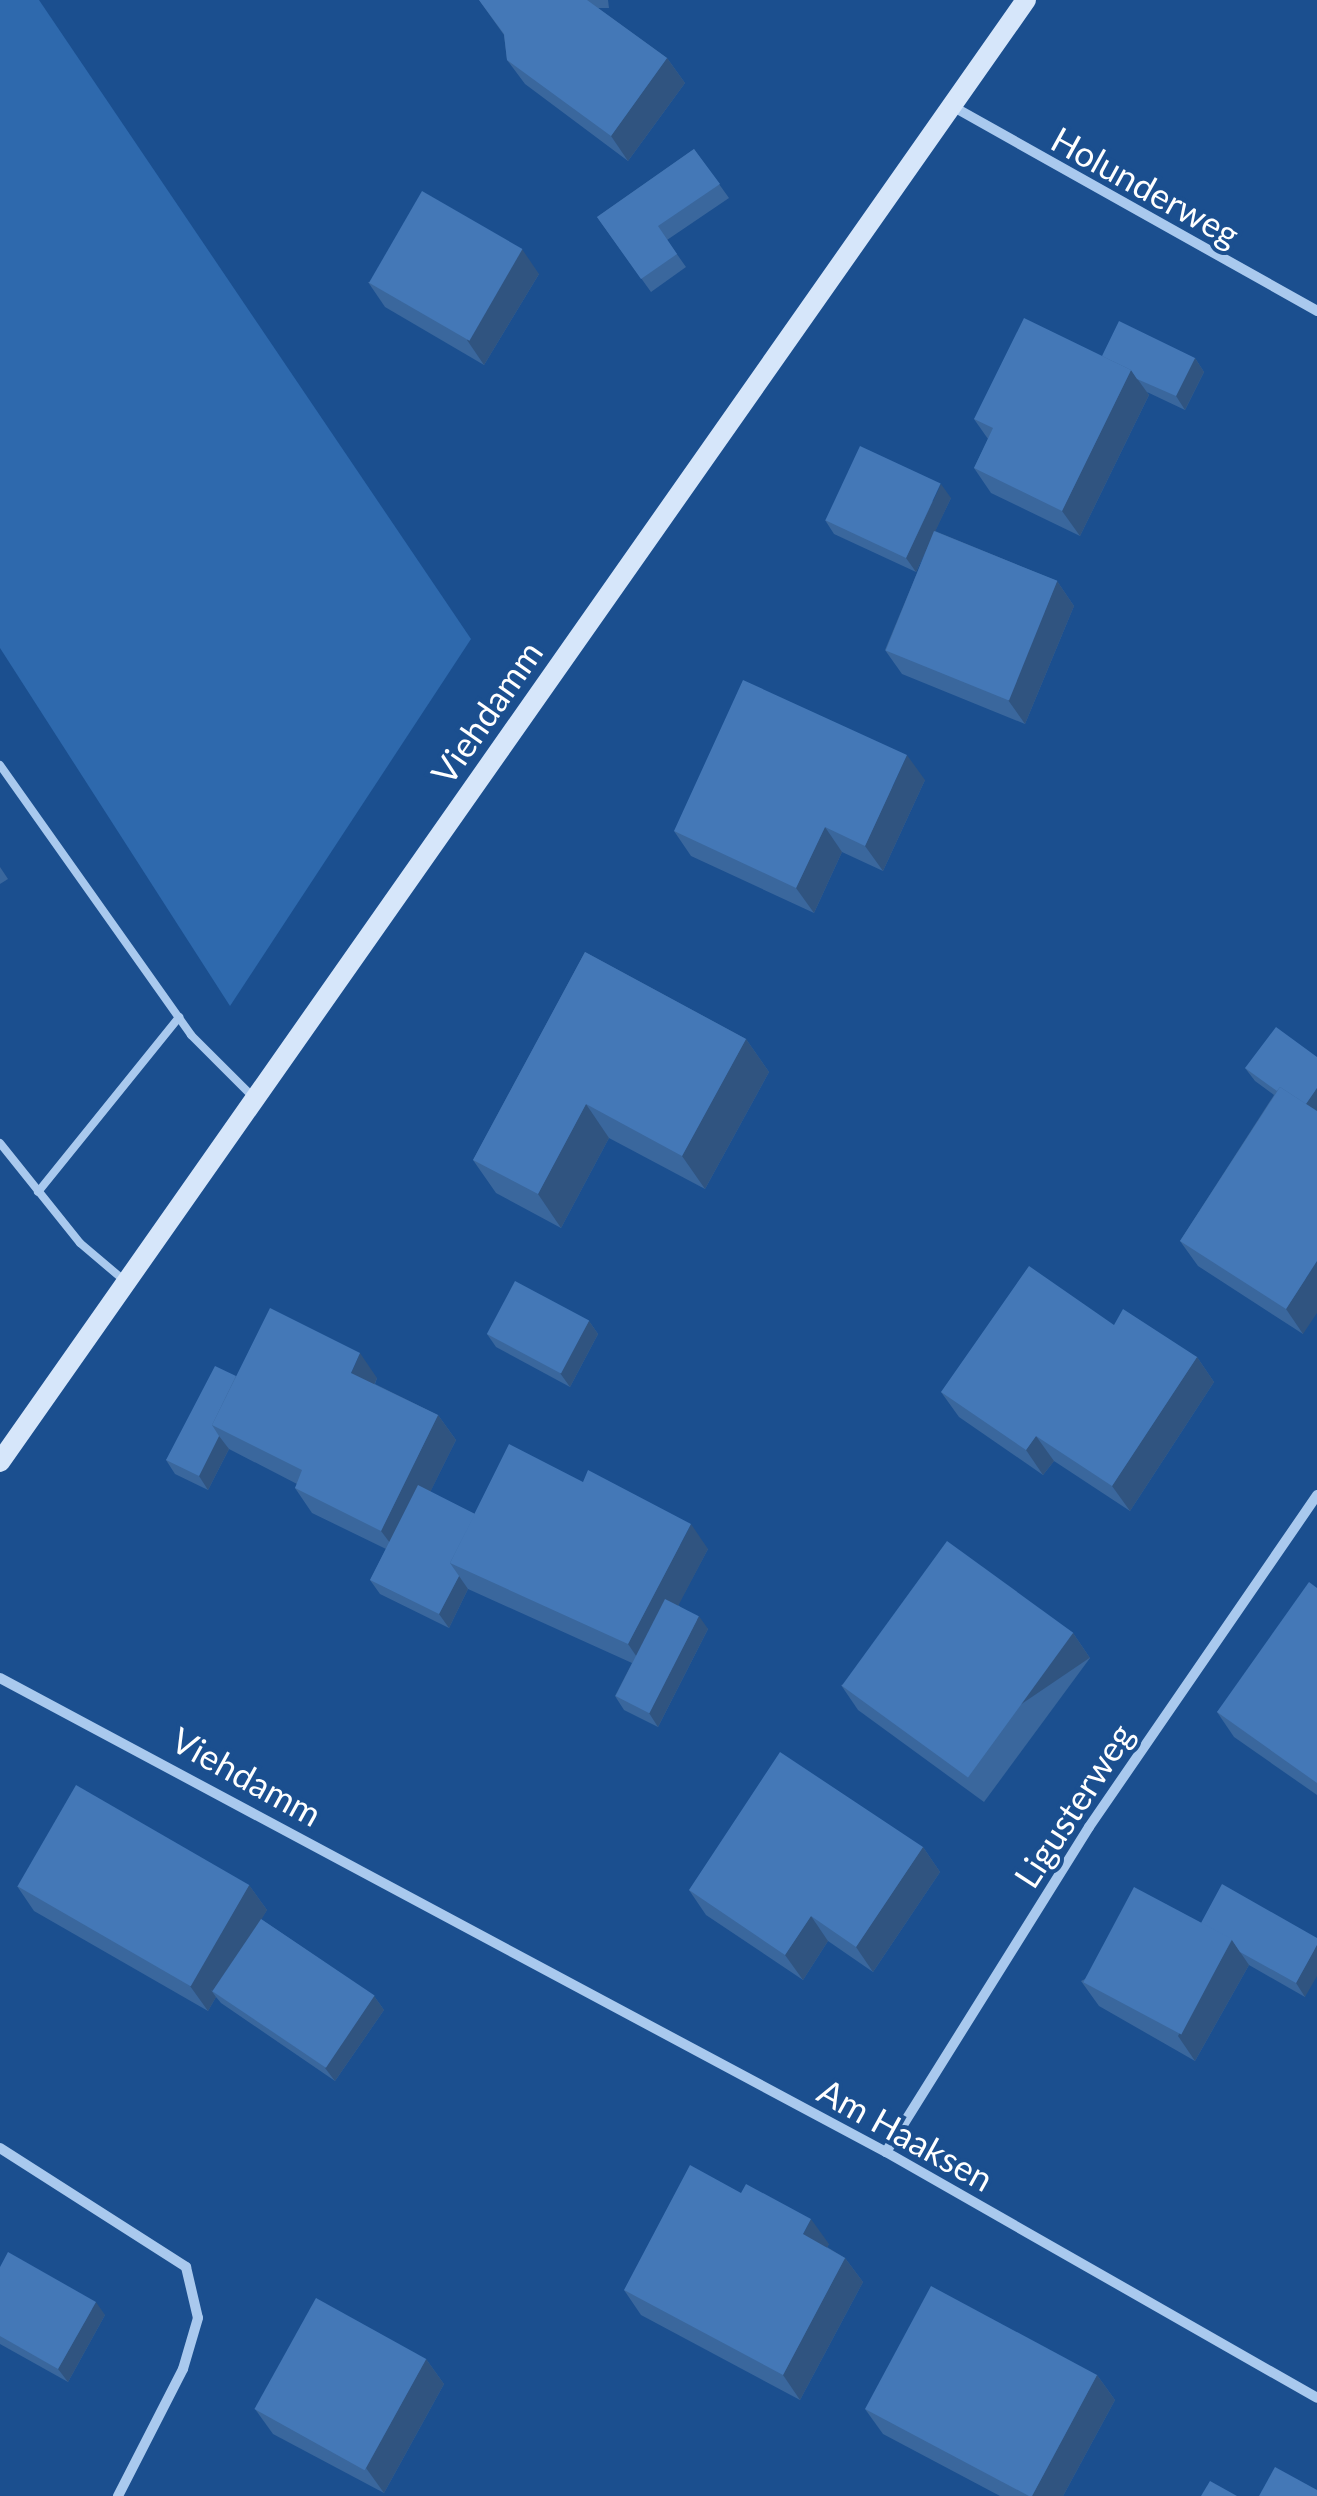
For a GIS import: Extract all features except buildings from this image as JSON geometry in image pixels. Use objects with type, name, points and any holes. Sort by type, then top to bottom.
[{"type":"main road","name":"Viehdamm","points":[[0,1462],[1026,0]]},
{"type":"street","name":"Holunderweg","points":[[951,106],[1317,311]]},
{"type":"street","name":"Ligusterweg","points":[[886,2152],[1089,1827],[1317,1494]]},
{"type":"street","name":"Viehdamm","points":[[0,1678],[462,1932]]},
{"type":"street","name":"Am Haaksen","points":[[462,1932],[886,2152],[1317,2398]]},
{"type":"street","points":[[0,2148],[186,2266],[198,2318],[182,2369],[118,2496]]},
{"type":"lane","points":[[0,765],[179,1017],[256,1100]]},
{"type":"lane","points":[[38,1192],[179,1017]]},
{"type":"lane","points":[[0,1143],[38,1192],[126,1282]]},
{"type":"shaded area","points":[[0,0],[39,0],[471,639],[230,1006],[0,648]]}]
